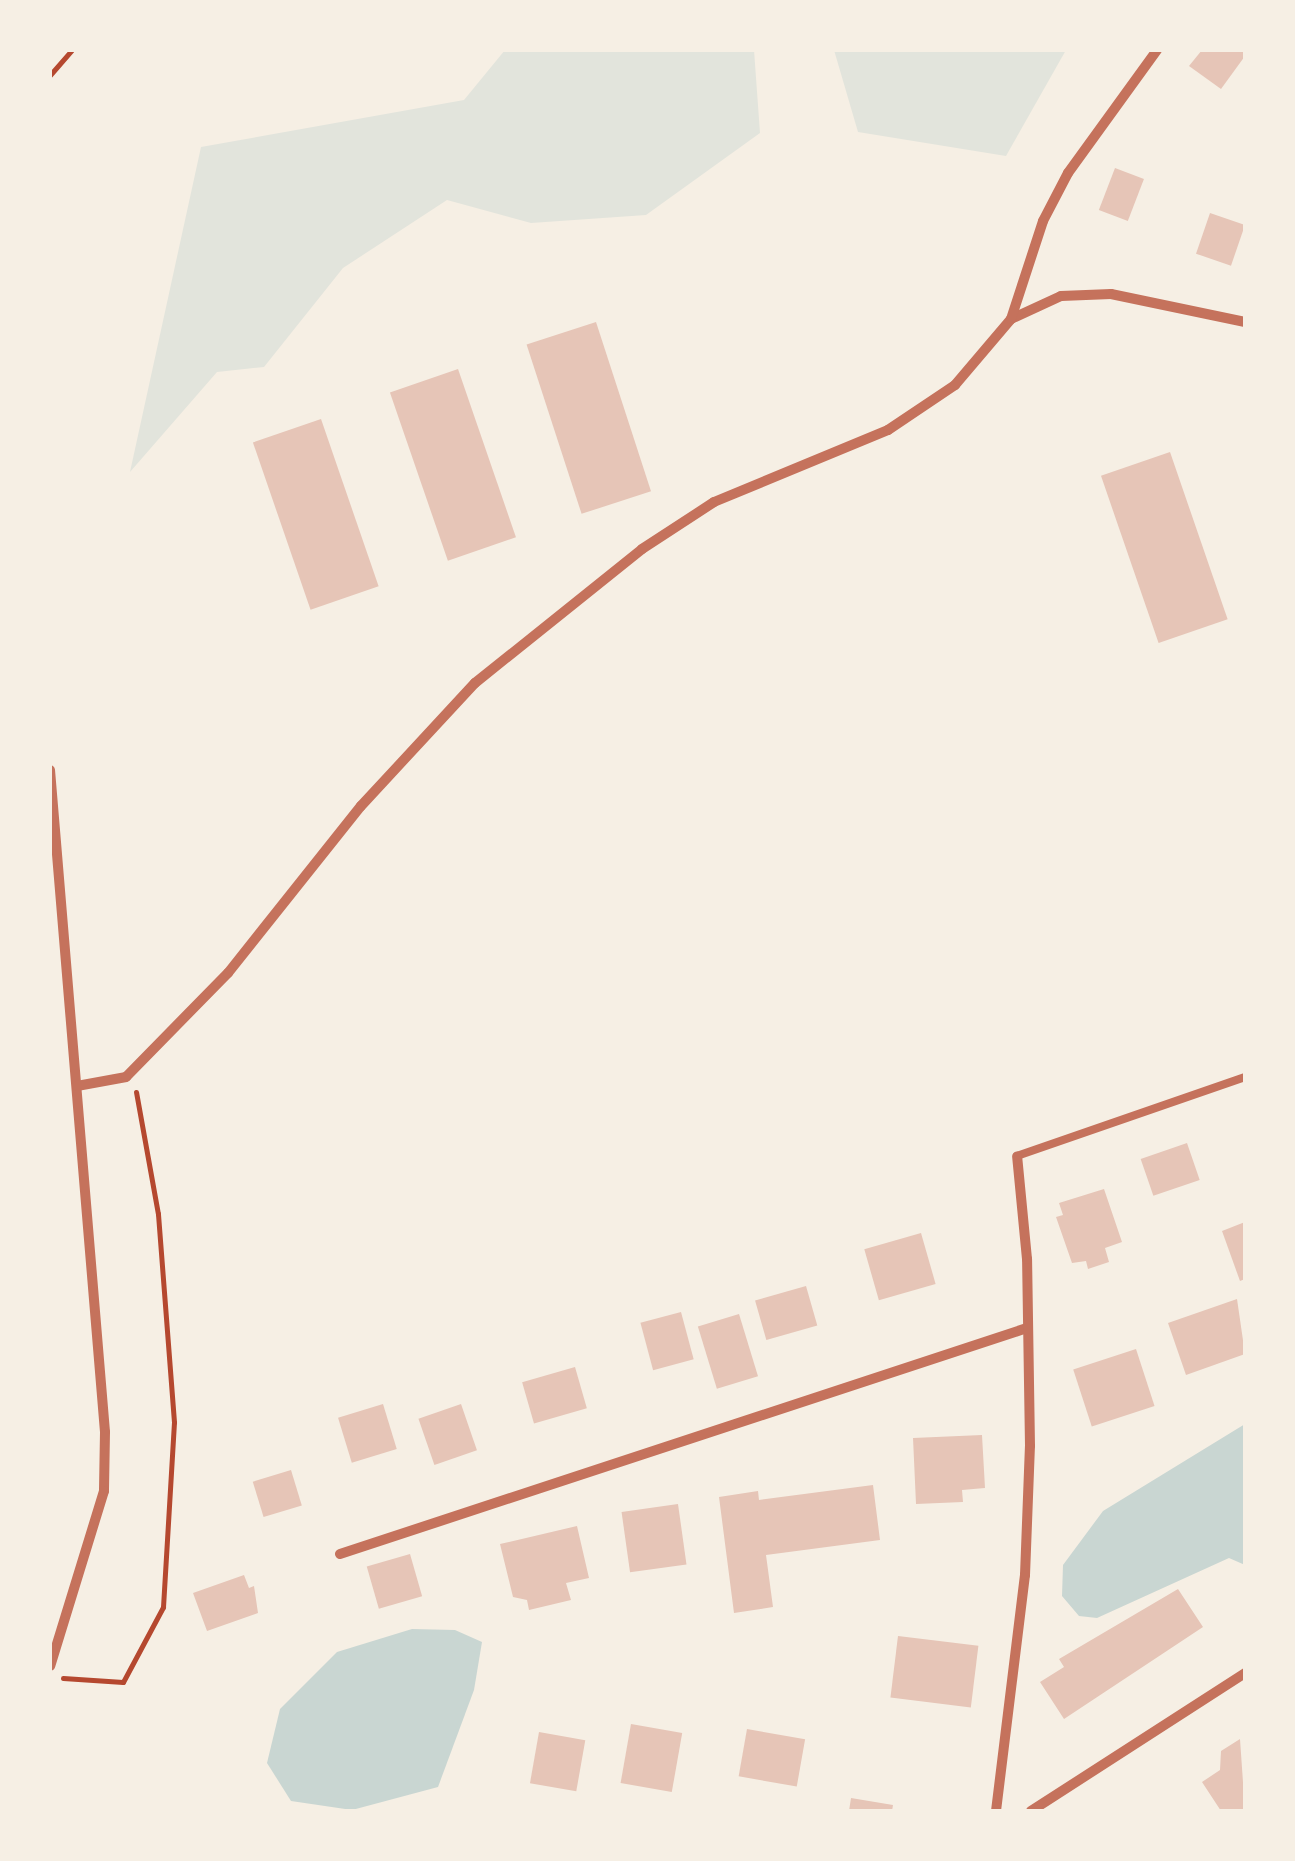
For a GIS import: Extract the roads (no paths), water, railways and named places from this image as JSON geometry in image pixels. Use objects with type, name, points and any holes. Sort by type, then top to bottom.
[{"type":"street","points":[[1012,320],[1044,221],[1068,173],[1157,50]]},
{"type":"street","points":[[77,1086],[126,1077],[228,973],[360,806],[475,682],[642,550],[714,502],[888,430],[955,385],[1012,320],[1061,296],[1111,294],[1245,322]]},
{"type":"street","points":[[50,770],[105,1432],[104,1490],[50,1666]]},
{"type":"street","points":[[996,1811],[1025,1574],[1028,1328],[1018,1156]]},
{"type":"street","points":[[340,1554],[1028,1328]]},
{"type":"street","points":[[1031,1811],[1245,1672]]},
{"type":"lane","points":[[1018,1156],[1245,1078]]}]
